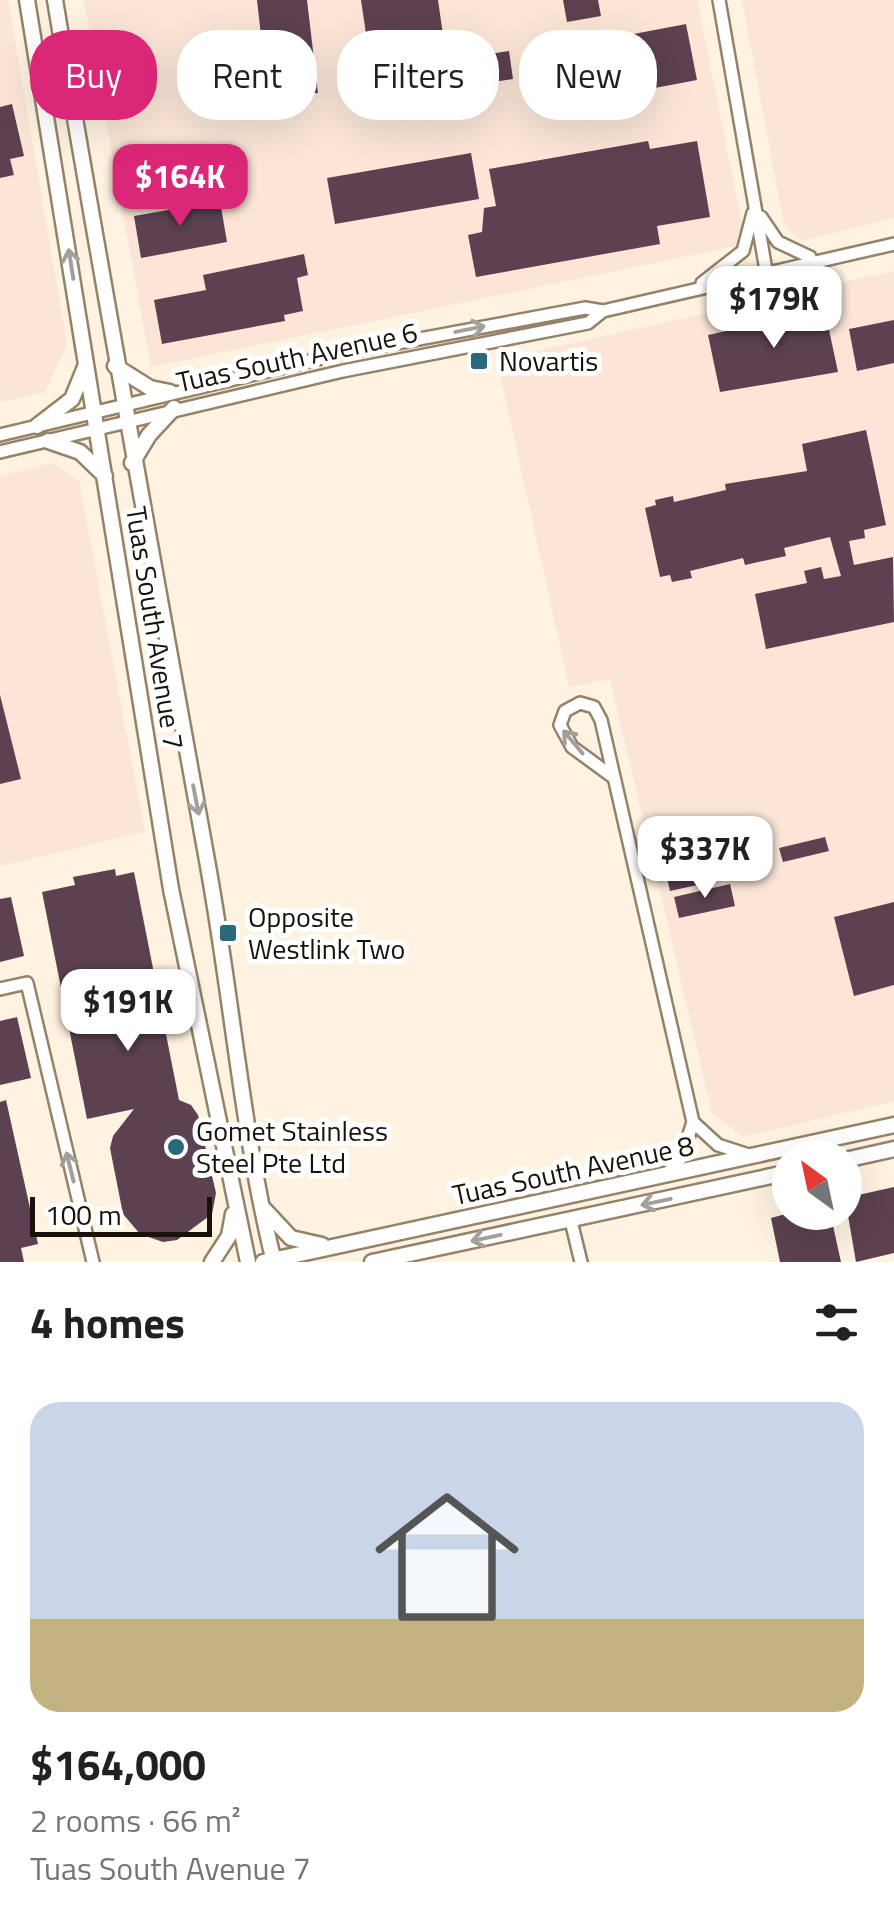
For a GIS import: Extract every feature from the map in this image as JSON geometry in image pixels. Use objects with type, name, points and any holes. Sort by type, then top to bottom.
[{"type":"street","name":"Tuas South Avenue 7","points":[[27,0],[171,889],[248,1262]]},
{"type":"street","name":"Tuas South Avenue 7","points":[[54,0],[132,463],[229,986],[270,1261]]},
{"type":"street","points":[[719,0],[766,270]]},
{"type":"street","points":[[755,204],[778,242],[802,256],[822,258]]},
{"type":"street","points":[[694,289],[743,250],[755,204]]},
{"type":"street","name":"Tuas South Avenue 6","points":[[0,435],[37,426],[125,421],[588,322],[603,311],[766,270],[894,244]]},
{"type":"street","name":"Tuas South Avenue 6","points":[[0,452],[48,441],[98,421],[122,405],[170,392],[528,318],[585,308],[603,311]]},
{"type":"street","points":[[37,426],[72,399],[86,360]]},
{"type":"street","points":[[116,366],[150,388],[170,392]]},
{"type":"street","points":[[132,463],[149,435],[174,408]]},
{"type":"street","points":[[48,441],[80,452],[106,476]]},
{"type":"street","points":[[613,777],[572,747],[560,725],[564,710],[580,703],[594,707],[601,720],[693,1122],[682,1157],[666,1176]]},
{"type":"street","points":[[0,989],[27,983],[93,1262]]},
{"type":"street","points":[[693,1122],[718,1145],[753,1156]]},
{"type":"street","name":"Tuas South Avenue 8","points":[[270,1261],[894,1124]]},
{"type":"street","points":[[862,1156],[894,1148]]},
{"type":"street","name":"Tuas South Avenue 8","points":[[372,1262],[772,1176]]},
{"type":"street","points":[[259,1203],[291,1238],[336,1247]]},
{"type":"street","points":[[212,1262],[230,1236],[234,1208]]},
{"type":"street","points":[[571,1221],[580,1262]]},
{"type":"shaded area","points":[[0,0],[8,0],[67,344],[45,392],[0,402]]},
{"type":"shaded area","points":[[84,0],[697,0],[746,244],[151,367],[106,120],[157,120],[157,30],[89,30]]},
{"type":"shaded area","points":[[742,0],[894,0],[894,218],[801,241],[784,225]]},
{"type":"shaded area","points":[[894,271],[894,1101],[743,1137],[712,1113],[610,679],[569,687],[497,360]]},
{"type":"shaded area","points":[[52,463],[79,481],[145,832],[0,866],[0,476]]},
{"type":"building","points":[[257,0],[307,0],[311,30],[260,30]]},
{"type":"building","points":[[361,0],[438,0],[442,30],[365,30]]},
{"type":"building","points":[[563,0],[598,0],[601,16],[567,22]]},
{"type":"building","points":[[686,24],[697,80],[657,88],[655,30]]},
{"type":"building","points":[[509,51],[513,79],[499,81],[499,52]]},
{"type":"building","points":[[12,104],[24,156],[10,159],[14,175],[0,178],[0,107]]},
{"type":"building","points":[[648,141],[650,149],[697,141],[710,217],[657,226],[660,244],[476,277],[468,235],[482,232],[484,208],[496,206],[489,169]]},
{"type":"building","points":[[471,153],[479,199],[335,224],[327,178]]},
{"type":"building","points":[[220,201],[227,242],[141,258],[134,216]]},
{"type":"building","points":[[304,254],[308,275],[297,278],[303,311],[284,315],[285,321],[162,344],[154,300],[206,290],[203,275]]},
{"type":"building","points":[[794,306],[796,317],[825,311],[838,372],[720,392],[708,335],[767,322],[766,312]]},
{"type":"building","points":[[894,320],[894,363],[857,371],[849,329]]},
{"type":"building","points":[[866,430],[886,525],[864,530],[865,538],[849,541],[854,565],[893,557],[894,622],[766,649],[755,594],[807,583],[804,571],[821,567],[824,579],[841,576],[830,537],[784,548],[786,556],[745,565],[743,558],[690,571],[692,578],[672,582],[670,575],[660,577],[645,508],[656,505],[655,500],[673,496],[674,502],[726,490],[725,484],[807,471],[802,444]]},
{"type":"building","points":[[0,695],[21,779],[0,784]]},
{"type":"building","points":[[825,837],[829,851],[783,862],[779,848]]},
{"type":"building","points":[[751,849],[756,872],[670,891],[665,869]]},
{"type":"building","points":[[115,869],[116,876],[134,872],[179,1100],[191,1105],[198,1115],[216,1193],[212,1214],[177,1240],[163,1242],[140,1234],[123,1214],[110,1148],[113,1136],[134,1109],[87,1119],[42,892],[75,885],[73,877]]},
{"type":"building","points":[[730,884],[735,906],[679,918],[674,897]]},
{"type":"building","points":[[11,897],[24,956],[0,962],[0,899]]},
{"type":"building","points":[[894,902],[894,985],[854,996],[834,917]]},
{"type":"building","points":[[17,1017],[31,1078],[0,1085],[0,1021]]},
{"type":"building","points":[[6,1100],[38,1244],[21,1248],[24,1262],[0,1262],[0,1102]]},
{"type":"building","points":[[894,1187],[894,1253],[856,1262],[850,1230],[862,1230],[862,1194]]},
{"type":"building","points":[[773,1230],[834,1230],[841,1262],[780,1262]]},
{"type":"place","name":"Novartis","points":[[479,361]]},
{"type":"place","name":"Opposite Westlink Two","points":[[228,933]]},
{"type":"place","name":"Gomet Stainless Steel Pte Ltd","points":[[176,1147]]}]
